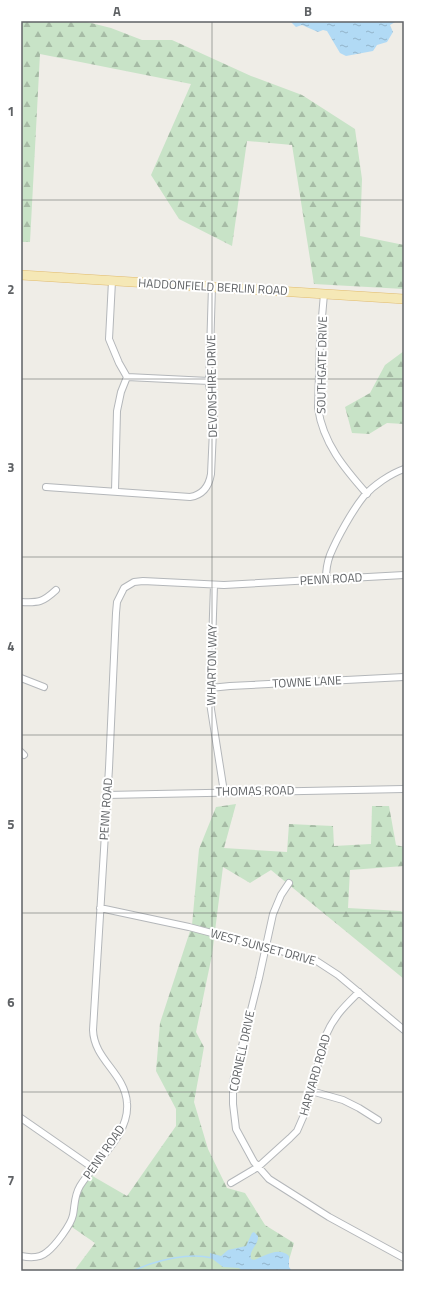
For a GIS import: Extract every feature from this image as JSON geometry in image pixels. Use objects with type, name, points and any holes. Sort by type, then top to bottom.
[{"type":"main road","name":"HADDONFIELD BERLIN ROAD","points":[[21,275],[404,299]]},
{"type":"street","points":[[112,281],[109,339],[119,364],[127,377]]},
{"type":"street","name":"DEVONSHIRE DRIVE","points":[[46,487],[190,497],[197,496],[207,486],[211,474],[214,409],[209,380],[212,286]]},
{"type":"street","name":"SOUTHGATE DRIVE","points":[[324,294],[320,340],[318,408],[323,430],[333,452],[367,494]]},
{"type":"street","points":[[127,377],[209,380]]},
{"type":"street","points":[[115,491],[117,411],[121,392],[127,377]]},
{"type":"street","points":[[326,579],[326,569],[330,556],[350,518],[367,494],[380,482],[404,469]]},
{"type":"street","name":"PENN ROAD","points":[[21,1256],[29,1258],[48,1252],[68,1228],[73,1216],[75,1197],[80,1186],[121,1130],[127,1117],[128,1104],[125,1089],[120,1080],[104,1060],[94,1035],[116,613],[117,602],[124,588],[130,584],[143,581],[214,585],[404,575]]},
{"type":"street","name":"WHARTON WAY","points":[[214,585],[210,703],[224,792]]},
{"type":"street","points":[[21,602],[33,603],[44,600],[56,590]]},
{"type":"street","name":"TOWNE LANE","points":[[210,688],[404,677]]},
{"type":"street","points":[[21,678],[44,687]]},
{"type":"street","name":"THOMAS ROAD","points":[[106,795],[404,789]]},
{"type":"street","name":"CORNELL DRIVE","points":[[290,883],[276,903],[259,978],[244,1034],[232,1089],[236,1129],[258,1167],[269,1179],[329,1217],[404,1258]]},
{"type":"street","name":"WEST SUNSET DRIVE","points":[[100,908],[189,927],[319,962],[338,975],[404,1030]]},
{"type":"street","name":"HARVARD ROAD","points":[[231,1183],[258,1167],[297,1130],[304,1115],[330,1024],[341,1010],[359,992]]},
{"type":"street","points":[[311,1091],[343,1100],[378,1120]]},
{"type":"street","points":[[21,1118],[94,1168]]},
{"type":"green space","points":[[21,21],[83,21],[111,28],[142,40],[172,40],[251,76],[302,95],[355,129],[362,179],[360,236],[404,245],[404,289],[314,284],[292,145],[247,141],[232,246],[179,219],[151,175],[191,84],[40,54],[30,242],[21,242]]},
{"type":"green space","points":[[404,351],[404,424],[387,423],[369,434],[352,433],[345,407],[370,393],[385,365]]},
{"type":"green space","points":[[236,804],[224,848],[287,852],[289,824],[333,826],[334,846],[371,844],[372,806],[389,806],[396,845],[404,847],[404,866],[350,870],[348,908],[401,911],[404,913],[404,979],[271,870],[250,883],[223,867],[212,955],[196,1032],[204,1047],[194,1102],[208,1149],[227,1188],[245,1193],[265,1225],[294,1243],[289,1260],[257,1271],[74,1271],[95,1243],[69,1225],[79,1185],[89,1174],[127,1196],[176,1126],[176,1109],[156,1071],[160,1023],[192,925],[199,849],[216,807]]},
{"type":"water","points":[[290,21],[397,21],[390,25],[393,32],[387,42],[377,45],[373,51],[346,56],[340,53],[327,31],[323,30],[318,32],[302,25],[296,27]]},
{"type":"water","points":[[254,1232],[258,1236],[258,1239],[251,1252],[251,1259],[254,1260],[276,1252],[285,1253],[289,1256],[289,1267],[292,1271],[242,1271],[239,1268],[223,1267],[210,1257],[210,1253],[221,1256],[228,1250],[246,1246],[252,1233]]},
{"type":"waterway","points":[[132,1271],[150,1264],[173,1258],[189,1256],[212,1258]]}]
